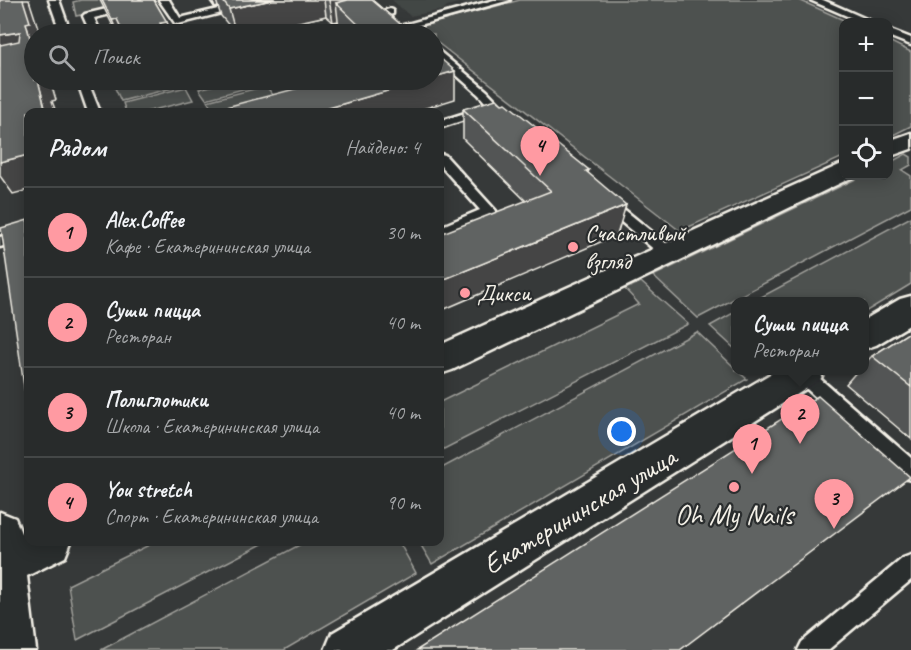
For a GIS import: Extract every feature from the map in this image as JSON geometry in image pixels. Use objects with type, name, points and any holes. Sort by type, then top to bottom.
[{"type":"street","points":[[893,148],[911,140]]},
{"type":"street","points":[[444,358],[839,173]]},
{"type":"street","points":[[869,333],[911,308]]},
{"type":"street","name":"Екатерининская улица","points":[[349,650],[800,375]]},
{"type":"street","points":[[12,650],[1,548],[24,545]]},
{"type":"lane","points":[[54,0],[62,24]]},
{"type":"lane","points":[[92,24],[88,16],[154,2],[178,21],[268,0]]},
{"type":"lane","points":[[412,24],[505,0]]},
{"type":"lane","points":[[815,0],[858,18]]},
{"type":"lane","points":[[452,5],[460,11]]},
{"type":"lane","points":[[339,24],[386,9],[403,24]]},
{"type":"lane","points":[[893,34],[911,30]]},
{"type":"lane","points":[[893,34],[911,42]]},
{"type":"lane","points":[[444,59],[483,93],[493,107],[512,122]]},
{"type":"lane","points":[[86,90],[92,108]]},
{"type":"lane","points":[[444,124],[493,107]]},
{"type":"lane","points":[[444,162],[489,212],[444,230]]},
{"type":"lane","points":[[594,192],[668,253]]},
{"type":"lane","points":[[0,242],[24,234]]},
{"type":"lane","points":[[808,375],[911,471]]},
{"type":"lane","points":[[810,650],[911,566]]},
{"type":"shaded area","points":[[152,0],[76,16],[73,2]]},
{"type":"shaded area","points":[[392,0],[483,0],[468,4],[458,3],[447,6],[443,10],[410,16]]},
{"type":"shaded area","points":[[520,0],[799,0],[839,18],[839,159],[680,231],[444,48],[444,24],[428,24]]},
{"type":"shaded area","points":[[893,43],[911,52],[911,126],[893,135]]},
{"type":"shaded area","points":[[116,90],[164,90],[121,101]]},
{"type":"shaded area","points":[[174,90],[188,90],[193,100],[161,108],[125,108],[123,103]]},
{"type":"shaded area","points":[[200,90],[239,90],[206,99]]},
{"type":"shaded area","points":[[250,90],[269,90],[274,96],[229,108],[211,108],[207,101]]},
{"type":"shaded area","points":[[906,154],[911,157],[911,165],[902,170],[911,176],[911,206],[738,297],[731,297],[731,301],[698,318],[653,276],[854,180],[893,180],[893,161]]},
{"type":"shaded area","points":[[911,217],[911,284],[869,310],[869,297],[761,297]]},
{"type":"shaded area","points":[[641,282],[688,324],[444,449],[444,400],[639,304],[625,289]]},
{"type":"shaded area","points":[[731,314],[731,345],[710,326]]},
{"type":"shaded area","points":[[697,332],[731,364],[731,375],[742,375],[747,379],[432,564],[421,546],[444,546],[444,467]]},
{"type":"shaded area","points":[[147,546],[258,546],[77,640],[68,585]]},
{"type":"shaded area","points":[[297,546],[401,546],[416,573],[284,650],[101,650]]},
{"type":"building","points":[[0,0],[23,0],[30,22],[24,24],[24,90],[40,90],[45,108],[24,108],[24,156],[0,162],[0,45],[19,41],[20,32],[0,35]]},
{"type":"building","points":[[102,0],[154,0],[167,22],[119,24],[117,19],[112,20]]},
{"type":"building","points":[[222,0],[272,0],[229,9]]},
{"type":"building","points":[[348,0],[372,0],[400,24],[358,24],[336,3]]},
{"type":"building","points":[[444,62],[455,71],[444,74]]},
{"type":"building","points":[[291,90],[391,90],[329,108],[222,108]]},
{"type":"building","points":[[496,99],[502,104],[506,103],[589,170],[586,171],[626,205],[444,279],[444,232],[551,191],[463,109]]},
{"type":"building","points":[[24,221],[24,386],[1,228]]},
{"type":"building","points":[[911,331],[911,387],[872,356]]},
{"type":"building","points":[[818,396],[910,477],[680,650],[417,650]]},
{"type":"place","name":"You stretch","points":[[540,176]]},
{"type":"place","name":"Счастливый взгляд","points":[[573,247]]},
{"type":"place","name":"Дикси","points":[[465,293]]},
{"type":"place","name":"Суши пицца","points":[[800,444]]},
{"type":"place","name":"Alex.Coffee","points":[[752,474]]},
{"type":"place","name":"Oh My Nails","points":[[734,487]]},
{"type":"place","name":"Полиглотики","points":[[834,529]]}]
